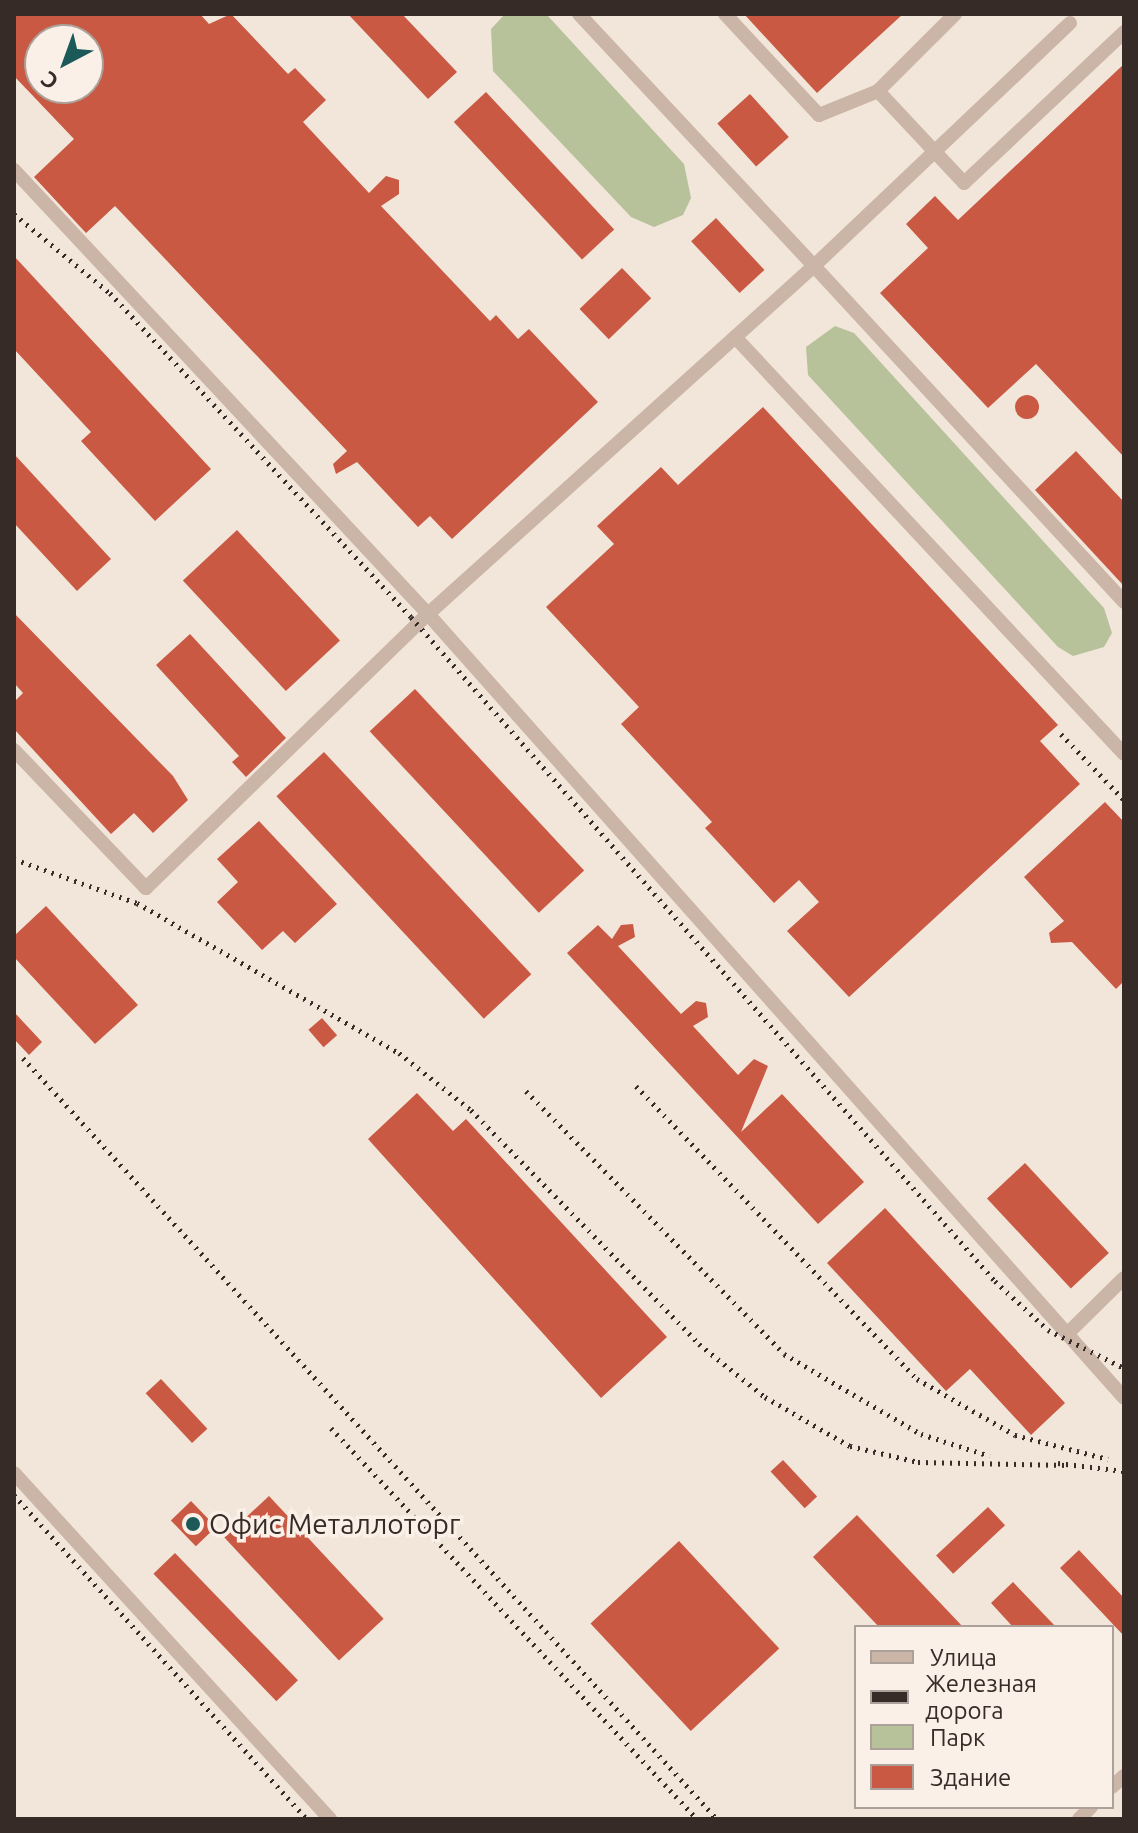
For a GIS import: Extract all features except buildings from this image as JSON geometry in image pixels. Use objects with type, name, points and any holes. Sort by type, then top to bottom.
[{"type":"street","points":[[579,14],[1124,602]]},
{"type":"street","points":[[725,14],[819,115],[878,91],[955,14]]},
{"type":"street","points":[[14,750],[146,888],[428,614],[814,266],[1070,23]]},
{"type":"street","points":[[878,91],[964,183],[1124,32]]},
{"type":"street","points":[[14,170],[428,614],[1124,1398]]},
{"type":"street","points":[[735,337],[1124,754]]},
{"type":"street","points":[[1068,1333],[1124,1278]]},
{"type":"street","points":[[14,1473],[330,1819]]},
{"type":"green space","points":[[505,14],[548,16],[684,164],[691,198],[683,215],[654,227],[631,217],[493,71],[491,29]]},
{"type":"green space","points":[[835,326],[854,333],[1104,608],[1112,633],[1104,647],[1073,656],[1058,647],[808,375],[806,347]]},
{"type":"railway","points":[[14,214],[110,293],[411,617],[995,1281],[1048,1330],[1124,1368]]},
{"type":"railway","points":[[1061,734],[1124,800]]},
{"type":"railway","points":[[14,859],[137,903],[399,1053],[471,1110],[699,1344],[765,1397],[850,1446],[918,1462],[1069,1465]]},
{"type":"railway","points":[[23,1058],[717,1819]]},
{"type":"railway","points":[[636,1086],[917,1379],[1015,1435],[1108,1459]]},
{"type":"railway","points":[[526,1091],[784,1354],[921,1434],[990,1456]]},
{"type":"railway","points":[[331,1428],[697,1819]]},
{"type":"railway","points":[[1058,1463],[1124,1471]]},
{"type":"railway","points":[[14,1495],[307,1819]]},
{"type":"place","name":"Офис Металлоторг","points":[[193,1524]]}]
